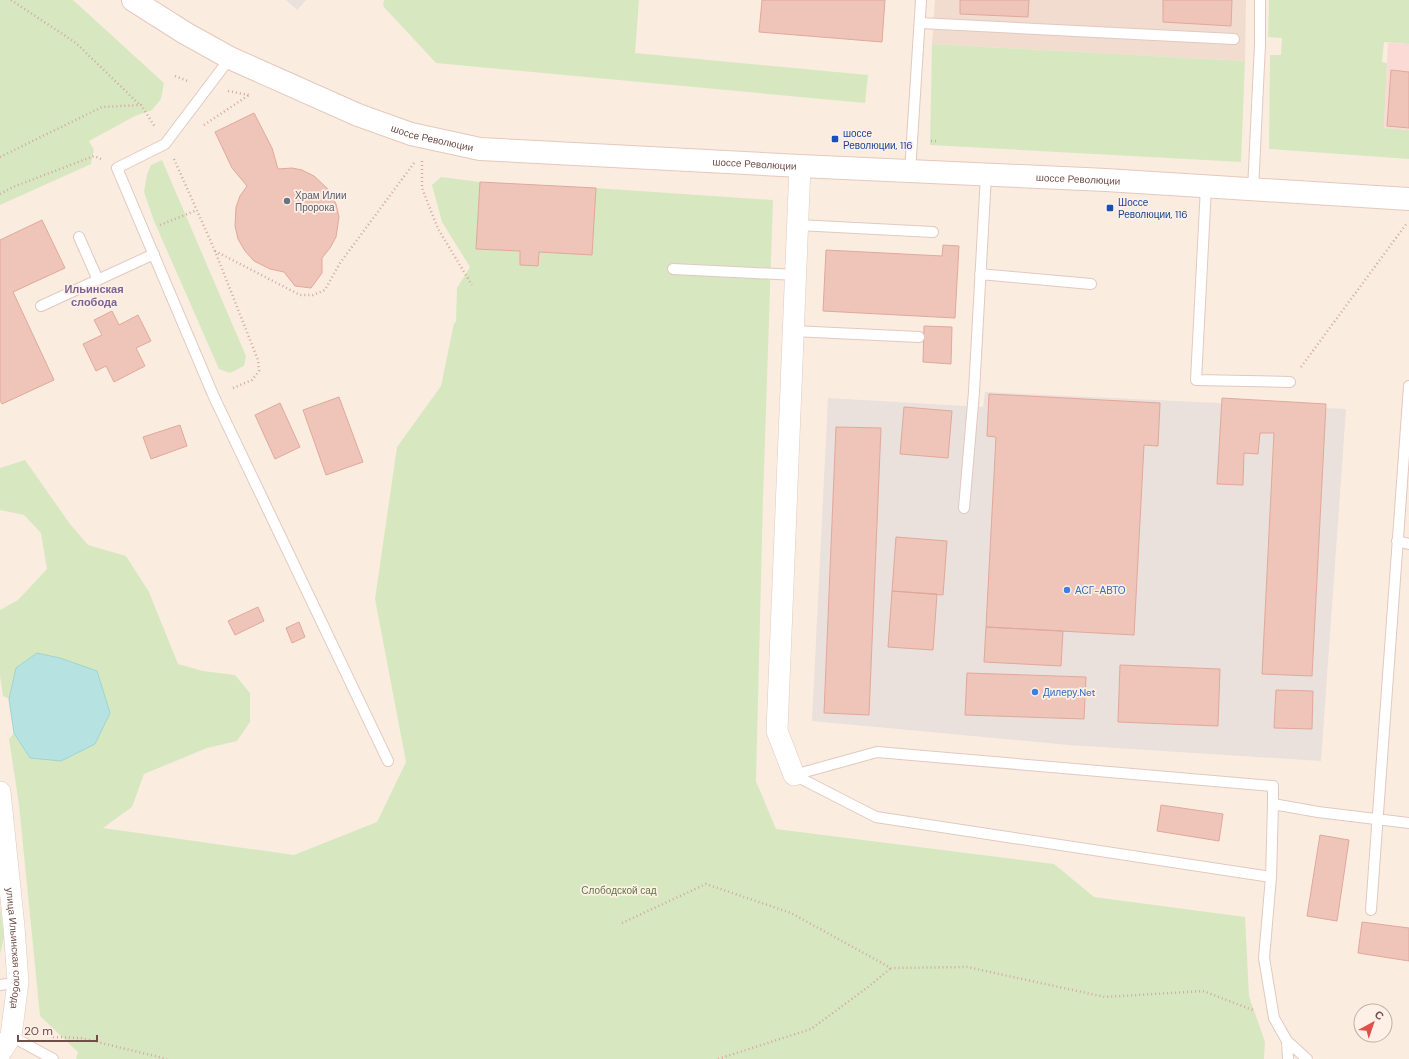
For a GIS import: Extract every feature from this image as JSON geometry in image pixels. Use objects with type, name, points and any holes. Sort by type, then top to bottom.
[{"type":"main road","name":"шоссе Революции","points":[[133,0],[185,33],[230,58],[358,115],[411,134],[480,150],[986,175],[1409,199]]},
{"type":"street","points":[[794,776],[777,731],[800,166]]},
{"type":"street","name":"улица Ильинская слобода","points":[[0,792],[14,926],[9,984],[11,1036],[0,1053]]},
{"type":"lane","points":[[910,172],[921,0]]},
{"type":"lane","points":[[1253,190],[1260,44],[1260,0]]},
{"type":"lane","points":[[920,23],[1234,39]]},
{"type":"lane","points":[[230,58],[165,144],[117,168],[214,397],[388,760]]},
{"type":"lane","points":[[964,508],[974,392],[986,175]]},
{"type":"lane","points":[[1206,187],[1196,380],[1290,382]]},
{"type":"lane","points":[[798,225],[933,232]]},
{"type":"lane","points":[[78,237],[98,280]]},
{"type":"lane","points":[[41,306],[154,254]]},
{"type":"lane","points":[[673,269],[796,275]]},
{"type":"lane","points":[[980,274],[1090,284]]},
{"type":"lane","points":[[793,331],[919,337]]},
{"type":"lane","points":[[1371,910],[1409,386]]},
{"type":"lane","points":[[1397,541],[1409,544]]},
{"type":"lane","points":[[794,776],[877,752],[1274,786],[1271,877],[1264,958],[1274,1018],[1287,1041],[1306,1059]]},
{"type":"lane","points":[[794,776],[876,817],[1271,877]]},
{"type":"lane","points":[[1274,804],[1318,812],[1409,823]]},
{"type":"lane","points":[[11,1036],[53,1059]]},
{"type":"lane","points":[[1287,1041],[1288,1059]]},
{"type":"path","points":[[11,0],[76,43],[141,105],[165,144],[170,148],[215,251],[258,360],[259,371],[252,380],[214,397]]},
{"type":"path","points":[[203,126],[249,95]]},
{"type":"path","points":[[0,157],[102,106],[141,105]]},
{"type":"path","points":[[423,137],[422,188],[438,230],[472,286]]},
{"type":"path","points":[[0,194],[13,187],[94,156],[117,168]]},
{"type":"path","points":[[215,251],[300,295],[313,295],[325,290],[340,263],[414,163]]},
{"type":"path","points":[[144,232],[197,210]]},
{"type":"path","points":[[1290,382],[1407,223]]},
{"type":"path","points":[[622,923],[706,884],[791,913],[891,968],[967,967],[1105,997],[1203,991],[1274,1018]]},
{"type":"path","points":[[718,1059],[811,1029],[891,968]]},
{"type":"path","points":[[50,1037],[81,1038],[167,1059]]},
{"type":"shaded area","points":[[286,0],[306,0],[297,10]]},
{"type":"shaded area","points":[[935,0],[1246,0],[1245,61],[932,44]]},
{"type":"shaded area","points":[[1388,43],[1409,44],[1409,130],[1384,128]]},
{"type":"shaded area","points":[[985,392],[1346,409],[1321,761],[1069,745],[812,721],[828,398],[983,407]]},
{"type":"green space","points":[[0,0],[73,0],[164,83],[161,99],[152,110],[135,116],[89,141],[94,150],[91,164],[0,205]]},
{"type":"green space","points":[[384,0],[639,0],[635,53],[868,75],[865,103],[436,63],[383,6]]},
{"type":"green space","points":[[1269,0],[1409,0],[1409,44],[1384,42],[1382,62],[1387,63],[1384,128],[1409,130],[1409,159],[1269,149],[1270,55],[1281,55],[1282,38],[1268,37]]},
{"type":"green space","points":[[932,44],[1245,61],[1241,162],[930,145]]},
{"type":"green space","points":[[162,160],[246,356],[244,366],[230,373],[219,369],[154,221],[144,192],[147,174],[151,165]]},
{"type":"green space","name":"Слободской сад","points":[[441,177],[480,182],[476,249],[520,251],[520,265],[537,266],[539,252],[592,255],[596,188],[773,200],[763,499],[756,781],[776,829],[1054,864],[1094,897],[1245,917],[1249,996],[1265,1042],[1264,1059],[76,1059],[78,1052],[40,1016],[19,805],[9,739],[14,733],[30,758],[16,668],[9,699],[3,696],[0,676],[0,610],[18,600],[47,569],[41,533],[24,515],[0,510],[0,468],[25,460],[70,524],[88,545],[126,556],[149,592],[178,664],[203,671],[235,675],[250,693],[250,722],[237,741],[207,748],[144,774],[132,807],[103,828],[294,855],[377,822],[406,762],[375,599],[397,447],[441,386],[454,323],[456,322],[457,288],[470,267],[442,222],[432,185]]},
{"type":"green space","points":[[0,905],[4,938],[0,954]]},
{"type":"water","points":[[37,653],[60,658],[97,671],[110,713],[95,744],[61,761],[30,758],[14,733],[9,699],[16,668]]},
{"type":"building","points":[[762,0],[885,0],[882,42],[759,32]]},
{"type":"building","points":[[960,0],[1029,0],[1028,17],[960,14]]},
{"type":"building","points":[[1163,0],[1232,0],[1231,26],[1163,22]]},
{"type":"building","points":[[1391,70],[1409,72],[1409,128],[1387,126]]},
{"type":"building","name":"Храм Илии Пророка","points":[[254,113],[272,148],[278,169],[292,168],[302,170],[314,176],[329,190],[336,204],[339,217],[336,237],[322,258],[322,273],[311,288],[295,286],[284,272],[270,269],[254,261],[245,251],[238,239],[235,226],[236,207],[240,196],[247,186],[232,168],[215,132]]},
{"type":"building","points":[[480,182],[596,188],[592,255],[539,252],[538,266],[520,265],[520,251],[476,249]]},
{"type":"building","points":[[42,220],[65,268],[13,292],[54,380],[2,404],[0,400],[0,240]]},
{"type":"building","points":[[943,245],[959,246],[955,318],[823,311],[826,250],[942,256]]},
{"type":"building","points":[[112,311],[119,325],[138,315],[151,341],[136,348],[145,366],[114,382],[106,366],[96,371],[83,344],[102,335],[94,320]]},
{"type":"building","points":[[924,326],[952,327],[951,364],[923,362]]},
{"type":"building","points":[[989,394],[1160,403],[1158,446],[1144,445],[1134,635],[986,627],[996,437],[987,436]]},
{"type":"building","points":[[339,397],[363,462],[326,475],[303,410]]},
{"type":"building","points":[[1222,398],[1326,404],[1312,676],[1262,674],[1274,433],[1260,433],[1258,454],[1244,453],[1243,485],[1217,484]]},
{"type":"building","points":[[280,403],[300,447],[275,459],[255,415]]},
{"type":"building","points":[[904,407],[952,411],[948,458],[900,454]]},
{"type":"building","points":[[180,425],[187,446],[151,459],[143,437]]},
{"type":"building","points":[[836,427],[881,428],[869,715],[824,713]]},
{"type":"building","points":[[896,537],[947,541],[943,595],[892,591]]},
{"type":"building","points":[[892,591],[937,594],[933,650],[888,647]]},
{"type":"building","points":[[258,607],[264,621],[235,635],[228,621]]},
{"type":"building","points":[[299,622],[305,637],[292,643],[286,628]]},
{"type":"building","points":[[986,627],[1063,631],[1061,666],[984,662]]},
{"type":"building","points":[[1120,665],[1220,669],[1218,726],[1118,722]]},
{"type":"building","points":[[967,673],[1086,677],[1084,719],[965,715]]},
{"type":"building","points":[[1276,690],[1313,691],[1312,729],[1274,728]]},
{"type":"building","points":[[1161,805],[1223,814],[1219,841],[1157,831]]},
{"type":"building","points":[[1320,835],[1349,840],[1337,921],[1307,916]]},
{"type":"building","points":[[1362,922],[1409,928],[1409,961],[1358,953]]},
{"type":"place","name":"шоссе Революции, 116","points":[[835,139]]},
{"type":"place","name":"Храм Илии Пророка","points":[[287,201]]},
{"type":"place","name":"Шоссе Революции, 116","points":[[1110,208]]},
{"type":"place","name":"АСГ-АВТО","points":[[1067,590]]},
{"type":"place","name":"Дилеру.Net","points":[[1035,692]]},
{"type":"district","name":"Ильинская слобода","points":[[94,295]]}]
